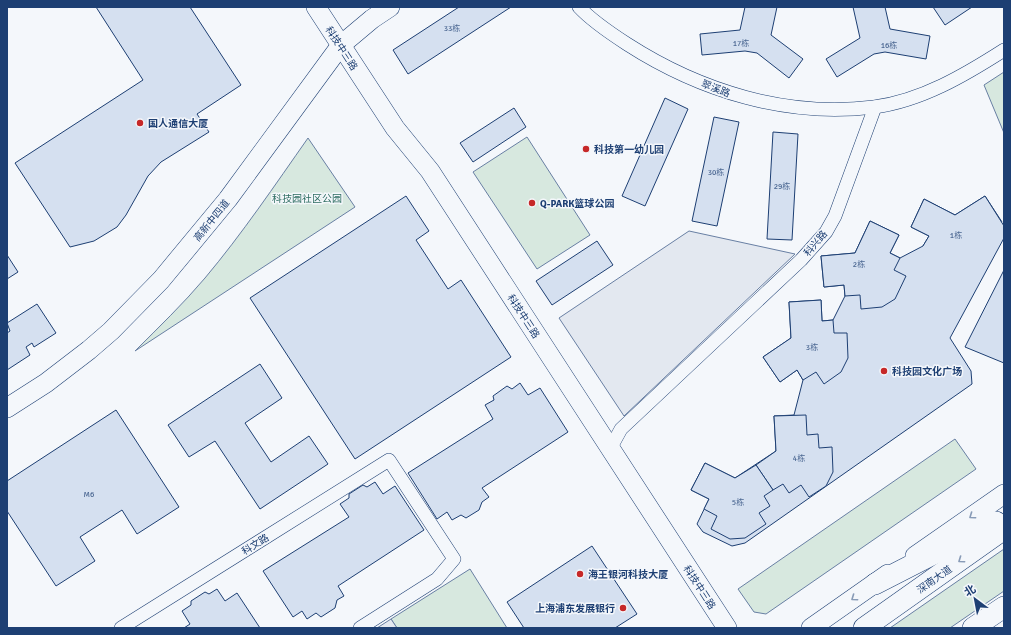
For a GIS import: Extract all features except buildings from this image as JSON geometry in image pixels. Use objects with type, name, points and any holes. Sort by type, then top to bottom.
[{"type":"main road","name":"科技中三路","points":[[316,7],[395,128],[430,171],[727,628]]},
{"type":"main road","name":"高新中四道","points":[[7,408],[46,383],[89,350],[111,331],[161,280],[228,199],[340,45],[372,18],[390,7]]},
{"type":"main road","points":[[811,628],[1004,494]]},
{"type":"main road","points":[[874,584],[1004,518]]},
{"type":"main road","name":"深南大道","points":[[864,628],[1004,529]]},
{"type":"main road","points":[[973,628],[1004,607]]},
{"type":"street","name":"翠溪路","points":[[578,7],[608,31],[640,52],[671,69],[731,94],[760,101],[819,108],[875,107]]},
{"type":"street","points":[[875,107],[924,93],[948,83],[969,73],[1004,50]]},
{"type":"street","name":"科兴路","points":[[610,449],[621,429],[801,260],[826,232],[834,216],[875,107]]},
{"type":"street","name":"科文路","points":[[121,628],[389,460],[454,559],[437,579],[360,628]]},
{"type":"green space","points":[[1004,72],[1004,133],[984,85]]},
{"type":"green space","name":"Q-PARK篮球公园","points":[[527,137],[590,235],[537,269],[473,172]]},
{"type":"green space","name":"科技园社区公园","points":[[308,138],[355,207],[135,351],[188,297],[219,261]]},
{"type":"green space","points":[[955,439],[976,469],[766,614],[754,612],[738,589]]},
{"type":"green space","points":[[1004,549],[1004,591],[950,628],[890,628]]},
{"type":"green space","points":[[470,569],[507,628],[397,628],[391,619]]},
{"type":"shaded area","points":[[689,231],[795,254],[624,416],[559,318]]},
{"type":"shaded area","points":[[391,619],[397,628],[377,628]]},
{"type":"place","name":"国人通信大厦","points":[[140,123]]},
{"type":"place","name":"科技第一幼儿园","points":[[586,149]]},
{"type":"place","name":"Q-PARK篮球公园","points":[[532,203]]},
{"type":"place","name":"科技园文化广场","points":[[884,371]]},
{"type":"place","name":"海王银河科技大厦","points":[[580,574]]},
{"type":"place","name":"上海浦东发展银行","points":[[623,608]]}]
